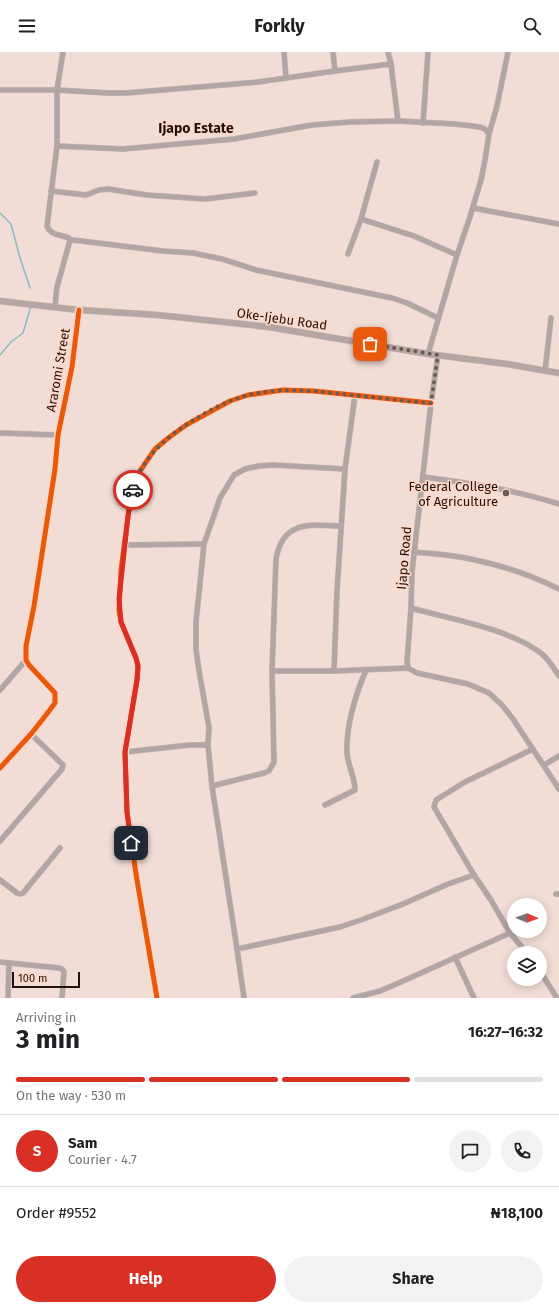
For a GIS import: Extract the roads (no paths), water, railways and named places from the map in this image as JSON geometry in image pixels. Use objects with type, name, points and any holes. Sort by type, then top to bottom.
[{"type":"main road","name":"Oke-Ijebu Road","points":[[0,301],[55,306],[79,310],[158,315],[269,327],[428,354],[559,373]]},
{"type":"street","points":[[63,52],[57,90],[57,146],[47,226],[48,229],[55,234],[68,238],[70,241],[73,240],[193,253],[222,259],[256,270],[392,298],[407,303],[438,318]]},
{"type":"street","points":[[284,52],[286,78]]},
{"type":"street","points":[[333,52],[335,71]]},
{"type":"street","points":[[388,52],[391,64],[398,121]]},
{"type":"street","points":[[423,123],[428,52]]},
{"type":"street","points":[[428,354],[457,254],[473,208],[485,160],[489,134],[497,106],[508,52]]},
{"type":"street","points":[[0,90],[57,90],[108,93],[126,92],[240,84],[391,64]]},
{"type":"street","points":[[57,146],[124,149],[240,138],[312,125],[350,122],[398,121],[476,126],[485,129],[489,134]]},
{"type":"street","points":[[348,254],[361,219],[377,162]]},
{"type":"street","points":[[51,191],[86,195],[99,190],[108,189],[147,195],[205,199],[255,193]]},
{"type":"street","points":[[473,208],[559,224]]},
{"type":"street","points":[[361,219],[414,236],[457,254]]},
{"type":"street","points":[[55,306],[58,284],[70,241]]},
{"type":"street","name":"Araromi Street","points":[[26,660],[26,646],[34,606],[58,435],[72,367],[79,310]]},
{"type":"street","points":[[545,370],[550,318]]},
{"type":"street","name":"Ijapo Road","points":[[408,668],[407,662],[412,572],[431,403],[438,355]]},
{"type":"street","points":[[157,998],[127,812],[125,752],[138,666],[121,622],[119,610],[121,570],[130,501],[134,485],[140,471],[155,450],[186,425],[230,401],[248,395],[283,390],[314,391],[431,403]]},
{"type":"street","points":[[334,671],[337,591],[345,469],[354,395]]},
{"type":"street","points":[[0,433],[58,435]]},
{"type":"street","points":[[244,998],[238,949],[212,786],[208,745],[209,727],[196,649],[196,622],[204,544],[220,498],[234,475],[245,469],[274,465],[345,469]]},
{"type":"street","points":[[423,477],[476,484],[538,497],[559,504]]},
{"type":"street","points":[[212,786],[264,773],[269,771],[274,762],[272,671],[276,564],[278,548],[284,537],[290,531],[314,526],[341,526]]},
{"type":"street","points":[[124,545],[204,544]]},
{"type":"street","points":[[414,552],[455,556],[475,560],[544,581],[559,589]]},
{"type":"street","points":[[411,608],[492,630],[512,637],[542,654],[552,664],[559,676]]},
{"type":"street","points":[[0,690],[26,660],[55,694],[55,703],[31,734],[0,768]]},
{"type":"street","points":[[272,671],[334,671],[408,668],[417,673],[468,684],[489,693],[502,705],[513,719],[559,789]]},
{"type":"street","points":[[325,805],[355,790],[347,755],[347,743],[356,693],[366,670]]},
{"type":"street","points":[[0,841],[63,767],[63,765],[31,734]]},
{"type":"street","points":[[125,752],[190,745],[208,745]]},
{"type":"street","points":[[507,928],[486,890],[474,875],[436,812],[434,803],[436,800],[465,782],[533,749]]},
{"type":"street","points":[[544,765],[559,756]]},
{"type":"street","points":[[0,880],[17,893],[23,893],[60,848]]},
{"type":"street","points":[[238,949],[361,920],[448,884],[474,875]]},
{"type":"street","points":[[353,998],[387,988],[507,934]]},
{"type":"street","points":[[514,938],[521,946]]},
{"type":"street","points":[[455,957],[474,998]]},
{"type":"street","points":[[0,962],[62,969],[64,972],[62,998]]},
{"type":"street","points":[[8,998],[10,963]]},
{"type":"street","points":[[547,982],[557,998]]},
{"type":"waterway","points":[[0,213],[11,224],[30,288]]},
{"type":"waterway","points":[[0,355],[11,342],[23,333],[31,306]]},
{"type":"place","name":"Federal College of Agriculture","points":[[506,493]]},
{"type":"district","name":"Ijapo Estate","points":[[196,128]]}]
